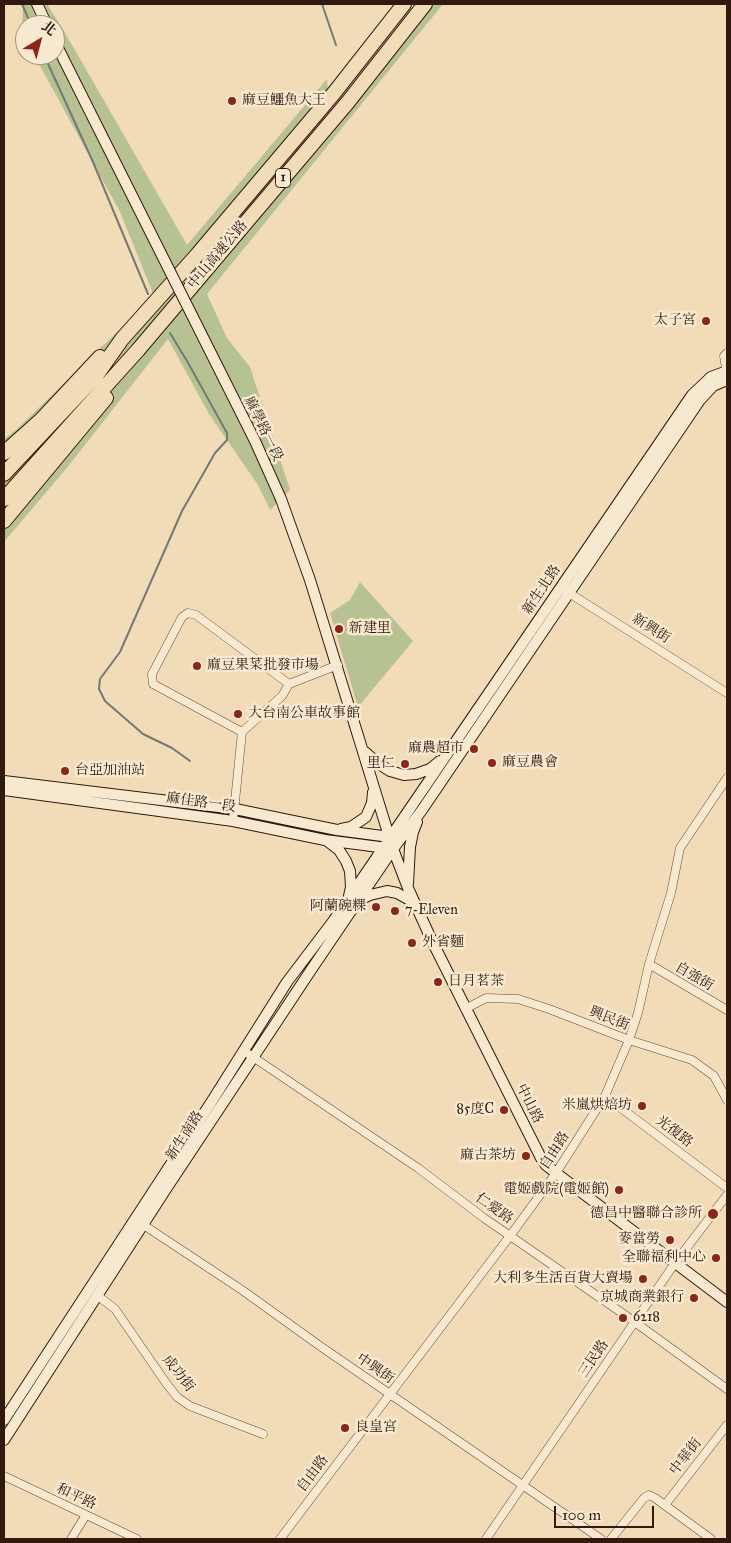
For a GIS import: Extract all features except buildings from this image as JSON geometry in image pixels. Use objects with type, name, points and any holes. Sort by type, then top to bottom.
[{"type":"highway","name":"中山高速公路","points":[[4,474],[96,376],[122,339],[197,255],[316,115],[404,4]]},
{"type":"highway","name":"中山高速公路","points":[[4,500],[138,350],[348,102],[425,4]]},
{"type":"highway","points":[[4,453],[41,420],[99,359],[122,339]]},
{"type":"highway","points":[[4,521],[122,378],[138,350]]},
{"type":"main road","name":"麻學路一段","points":[[65,62],[255,442],[281,499],[338,665],[390,837]]},
{"type":"main road","name":"新生北路","points":[[388,848],[422,810],[692,395],[711,377],[727,371]]},
{"type":"main road","name":"新生北路","points":[[390,837],[700,400],[713,386],[727,379]]},
{"type":"main road","points":[[364,750],[376,762],[390,771],[404,775],[416,774],[430,768],[445,758]]},
{"type":"main road","name":"麻佳路一段","points":[[4,781],[235,809],[337,830],[390,837]]},
{"type":"main road","points":[[337,830],[351,826],[366,816],[372,803],[374,786]]},
{"type":"main road","name":"麻佳路一段","points":[[4,790],[233,821],[325,840],[388,848]]},
{"type":"main road","points":[[408,888],[410,847],[413,832],[422,810]]},
{"type":"main road","name":"新生南路","points":[[4,1420],[139,1222],[249,1054],[388,848],[390,837]]},
{"type":"main road","points":[[325,840],[339,850],[350,872],[353,900],[387,891],[397,893],[415,903]]},
{"type":"main road","name":"中山路","points":[[388,848],[465,1009],[546,1165],[727,1302]]},
{"type":"main road","name":"新生南路","points":[[4,1440],[98,1296],[139,1222]]},
{"type":"street","points":[[727,352],[724,356],[727,379]]},
{"type":"street","name":"新興街","points":[[565,590],[727,693]]},
{"type":"street","points":[[242,732],[153,684],[152,674],[182,617],[188,613],[196,615],[289,684]]},
{"type":"street","points":[[233,821],[242,732],[282,696],[289,684],[338,665]]},
{"type":"street","name":"自由路","points":[[280,1539],[510,1236],[556,1173],[605,1096],[629,1040],[638,1013],[648,964],[670,893],[680,848],[727,778]]},
{"type":"street","name":"自強街","points":[[648,964],[727,1010]]},
{"type":"street","name":"興民街","points":[[465,1009],[486,998],[518,999],[549,1009],[629,1040],[700,1064],[714,1076],[727,1100]]},
{"type":"street","name":"仁愛路","points":[[249,1054],[418,1168],[484,1218],[727,1389]]},
{"type":"street","name":"光復路","points":[[605,1096],[727,1188]]},
{"type":"street","name":"三民路","points":[[486,1539],[675,1263],[727,1195]]},
{"type":"street","name":"中興街","points":[[139,1222],[242,1290],[320,1346],[601,1539]]},
{"type":"street","name":"成功街","points":[[98,1296],[115,1309],[177,1397],[190,1406],[263,1434]]},
{"type":"street","name":"中華街","points":[[665,1505],[727,1425]]},
{"type":"street","name":"和平路","points":[[4,1476],[137,1539]]},
{"type":"street","points":[[611,1539],[646,1496],[652,1496],[711,1539]]},
{"type":"street","points":[[71,1539],[86,1515]]},
{"type":"green space","points":[[23,4],[47,4],[54,15],[23,15]]},
{"type":"green space","points":[[429,4],[443,4],[207,294],[227,338],[250,367],[290,490],[270,510],[258,485],[209,414],[168,339],[70,464],[4,542],[4,439],[17,429],[154,296],[120,212],[39,65],[65,65],[65,33],[187,245],[327,79],[330,126]]},
{"type":"green space","points":[[360,582],[413,641],[358,707],[330,613],[350,600]]},
{"type":"waterway","points":[[22,4],[27,15]]},
{"type":"waterway","points":[[322,4],[336,45]]},
{"type":"waterway","points":[[49,65],[93,162],[148,294]]},
{"type":"waterway","points":[[170,333],[227,433],[227,440],[215,453],[182,511],[120,652],[100,679],[99,689],[105,701],[143,734],[172,748],[190,761]]},
{"type":"place","name":"麻豆鱷魚大王","points":[[232,101]]},
{"type":"place","name":"太子宮","points":[[706,321]]},
{"type":"place","name":"新建里","points":[[339,629]]},
{"type":"place","name":"麻豆果菜批發市場","points":[[197,666]]},
{"type":"place","name":"大台南公車故事館","points":[[238,714]]},
{"type":"place","name":"麻農超市","points":[[474,749]]},
{"type":"place","name":"麻豆農會","points":[[492,763]]},
{"type":"place","name":"里仁","points":[[405,764]]},
{"type":"place","name":"台亞加油站","points":[[65,771]]},
{"type":"place","name":"阿蘭碗粿","points":[[376,907]]},
{"type":"place","name":"7-Eleven","points":[[395,911]]},
{"type":"place","name":"外省麵","points":[[412,943]]},
{"type":"place","name":"日月茗茶","points":[[438,982]]},
{"type":"place","name":"米嵐烘焙坊","points":[[642,1106]]},
{"type":"place","name":"85度C","points":[[504,1110]]},
{"type":"place","name":"麻古茶坊","points":[[526,1156]]},
{"type":"place","name":"電姬戲院(電姬館)","points":[[619,1190]]},
{"type":"place","name":"德昌中醫聯合診所","points":[[713,1214]]},
{"type":"place","name":"麥當勞","points":[[670,1240]]},
{"type":"place","name":"全聯福利中心","points":[[716,1258]]},
{"type":"place","name":"大利多生活百貨大賣場","points":[[643,1279]]},
{"type":"place","name":"京城商業銀行","points":[[694,1298]]},
{"type":"place","name":"6218","points":[[623,1318]]},
{"type":"place","name":"良皇宮","points":[[345,1428]]}]
